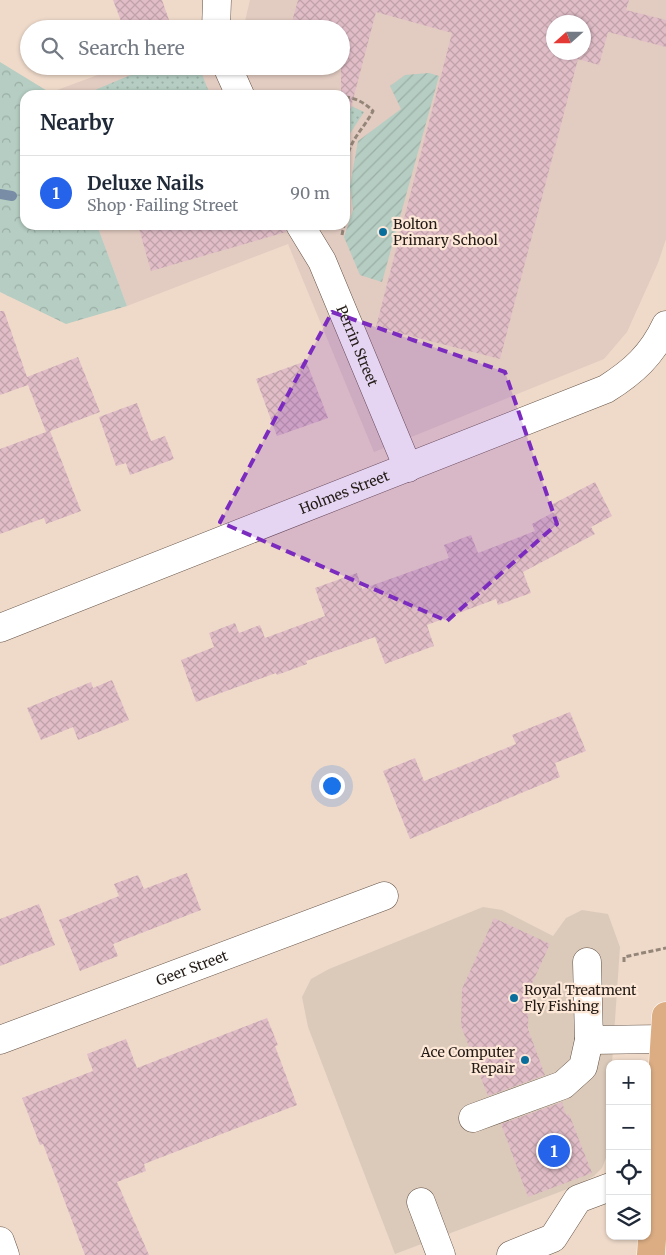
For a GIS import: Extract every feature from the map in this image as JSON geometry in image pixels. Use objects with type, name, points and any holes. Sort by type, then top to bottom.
[{"type":"main road","points":[[651,1255],[652,1161],[665,1028]]},
{"type":"street","points":[[217,20],[218,0]]},
{"type":"street","points":[[231,75],[238,90]]},
{"type":"street","name":"Perrin Street","points":[[303,230],[322,261],[408,468]]},
{"type":"street","name":"Holmes Street","points":[[0,628],[606,389],[628,375],[643,360],[666,325]]},
{"type":"street","name":"Geer Street","points":[[0,1040],[384,896]]},
{"type":"street","points":[[473,1118],[563,1086],[583,1067],[589,1040],[587,962]]},
{"type":"street","points":[[589,1040],[665,1028]]},
{"type":"street","points":[[511,1255],[553,1238],[578,1199],[606,1188]]},
{"type":"street","points":[[421,1202],[440,1255]]},
{"type":"street","points":[[0,1240],[5,1255]]},
{"type":"path","points":[[350,98],[366,105],[373,111],[350,146]]},
{"type":"path","points":[[624,962],[624,957],[666,948]]},
{"type":"highlighted area","points":[[332,312],[505,372],[557,524],[447,621],[220,522]]},
{"type":"shaded area","name":"Bolton Primary School","points":[[250,0],[666,0],[666,239],[658,263],[627,332],[604,359],[374,452],[288,244],[127,306],[99,230],[350,230],[350,90],[57,90],[98,75],[350,75],[350,20],[245,20]]},
{"type":"shaded area","points":[[483,907],[502,910],[553,936],[566,918],[582,910],[608,914],[620,947],[612,1060],[606,1060],[606,1158],[602,1168],[594,1176],[578,1185],[395,1254],[308,1027],[302,997],[311,979],[329,969]]},
{"type":"green space","points":[[0,62],[46,90],[20,90],[20,230],[99,230],[127,306],[66,324],[0,292]]},
{"type":"green space","points":[[429,73],[439,76],[382,282],[360,275],[344,237],[346,230],[350,230],[350,219],[353,210],[350,186],[358,141],[401,109],[390,86],[405,75]]},
{"type":"green space","points":[[131,75],[202,75],[208,90],[95,90]]},
{"type":"green space","points":[[350,105],[364,112],[350,133]]},
{"type":"building","points":[[113,0],[162,0],[169,20],[121,20]]},
{"type":"building","points":[[298,0],[629,0],[626,10],[666,20],[666,47],[608,32],[599,65],[582,60],[591,60],[591,15],[546,15],[546,60],[578,60],[500,359],[376,327],[452,33],[376,12],[350,111],[350,90],[341,90],[341,75],[350,75],[350,20],[292,20]]},
{"type":"building","points":[[139,230],[285,230],[286,232],[151,271]]},
{"type":"building","points":[[0,311],[4,311],[27,377],[78,357],[100,412],[50,431],[81,511],[46,524],[44,518],[0,534],[0,449],[46,432],[28,385],[0,395]]},
{"type":"building","points":[[306,361],[328,418],[277,436],[256,379]]},
{"type":"building","points":[[137,403],[151,441],[165,436],[174,459],[130,475],[126,463],[116,466],[99,417]]},
{"type":"building","points":[[595,482],[612,516],[591,527],[595,534],[523,572],[531,593],[498,605],[496,599],[427,625],[434,646],[385,664],[375,637],[306,661],[307,664],[277,675],[276,673],[196,702],[181,660],[214,647],[209,633],[235,623],[239,633],[260,625],[265,638],[325,616],[315,588],[357,573],[362,589],[449,558],[444,545],[471,535],[478,553],[535,531],[532,524],[554,512],[551,505]]},
{"type":"building","points":[[112,680],[129,720],[78,740],[73,727],[41,740],[27,708],[91,682],[93,688]]},
{"type":"building","points":[[570,712],[586,751],[555,763],[560,777],[410,839],[383,771],[415,758],[424,781],[516,744],[512,735]]},
{"type":"building","points":[[187,873],[201,910],[113,944],[118,956],[80,971],[59,920],[119,896],[114,884],[138,875],[144,889]]},
{"type":"building","points":[[39,904],[55,945],[0,966],[0,919]]},
{"type":"building","points":[[494,918],[550,944],[529,990],[528,1029],[545,1075],[488,1096],[461,1026],[462,989]]},
{"type":"building","points":[[267,1018],[278,1045],[275,1046],[297,1105],[144,1164],[146,1171],[117,1182],[149,1255],[85,1255],[43,1144],[40,1145],[22,1098],[93,1071],[87,1054],[126,1039],[137,1068]]},
{"type":"building","points":[[562,1102],[566,1115],[569,1114],[592,1173],[528,1197],[501,1124]]},
{"type":"waterway","points":[[0,194],[12,196]]},
{"type":"place","name":"Bolton Primary School","points":[[383,232]]},
{"type":"place","name":"Royal Treatment Fly Fishing","points":[[514,998]]},
{"type":"place","name":"Ace Computer Repair","points":[[525,1060]]},
{"type":"place","name":"Deluxe Nails","points":[[554,1151]]}]
